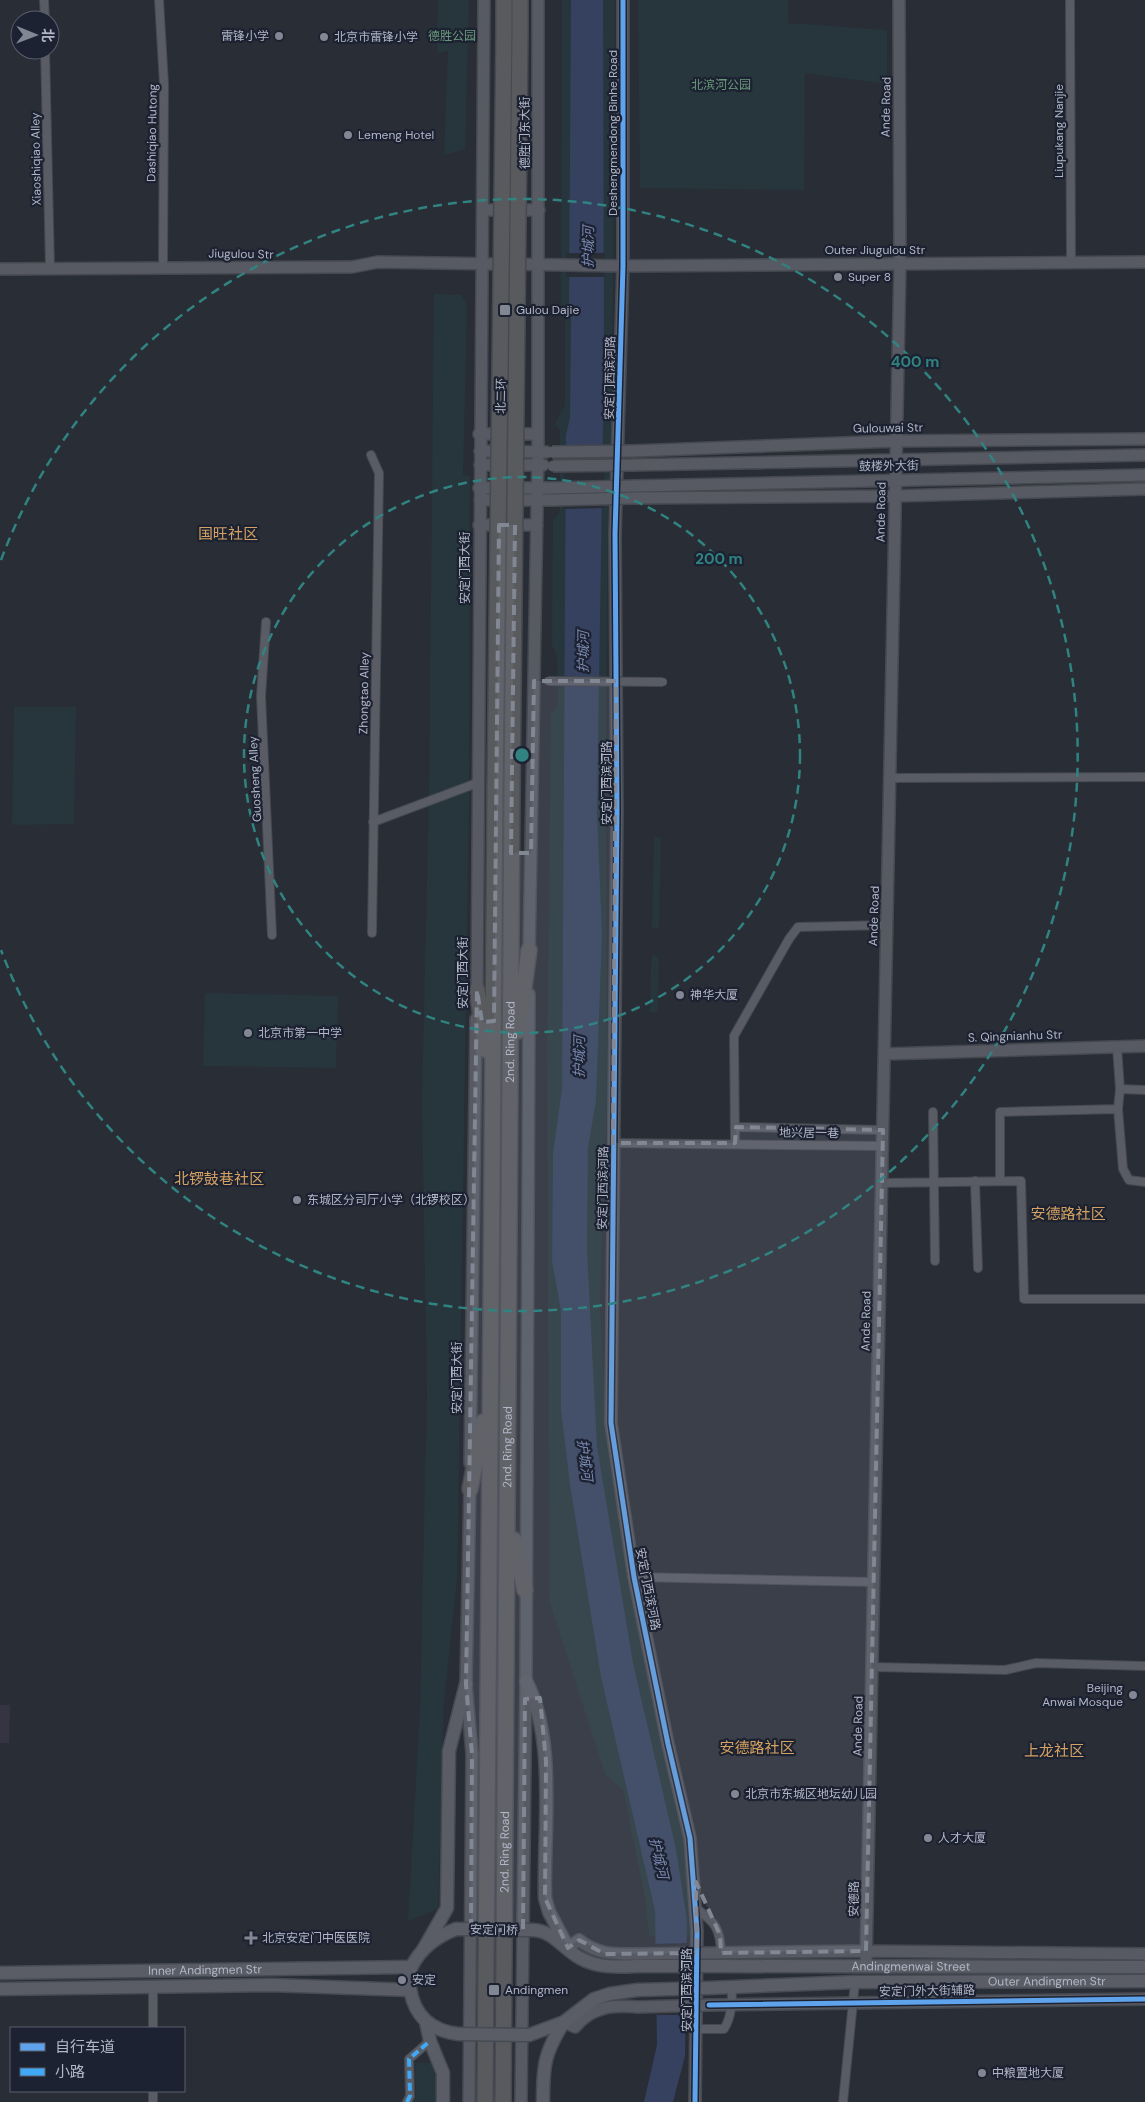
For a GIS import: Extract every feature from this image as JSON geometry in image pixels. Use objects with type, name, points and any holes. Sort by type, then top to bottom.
[{"type":"highway","name":"北二环","points":[[495,792],[504,0]]},
{"type":"highway","name":"北二环","points":[[510,1092],[520,0]]},
{"type":"highway","name":"2nd. Ring Road","points":[[485,2102],[495,792]]},
{"type":"highway","points":[[510,1092],[529,950]]},
{"type":"highway","points":[[477,990],[493,1094]]},
{"type":"highway","name":"2nd. Ring Road","points":[[503,2102],[502,1987],[508,1512],[510,1092]]},
{"type":"highway","points":[[470,1489],[490,1387]]},
{"type":"highway","points":[[508,1512],[525,1590]]},
{"type":"main road","points":[[526,1681],[540,1718],[545,1748],[545,1898],[549,1912],[568,1948]]},
{"type":"main road","points":[[466,1684],[449,1751],[446,1908],[423,1950],[411,1967],[410,1990],[418,2013],[426,2022],[444,2032],[529,2035],[570,2025]]},
{"type":"main road","name":"安定门桥","points":[[423,1950],[435,1939],[456,1929],[533,1930],[550,1934],[578,1958],[600,1965],[638,1960]]},
{"type":"main road","name":"Andingmenwai Street","points":[[638,1960],[709,1960],[866,1965],[1145,1967]]},
{"type":"main road","name":"Inner Andingmen Str","points":[[0,1973],[411,1967]]},
{"type":"main road","name":"Outer Andingmen Str","points":[[570,2025],[594,2000],[609,1994],[637,1990],[855,1982],[1145,1981]]},
{"type":"main road","name":"Inner Andingmen Str","points":[[0,1989],[271,1985],[410,1990]]},
{"type":"main road","points":[[426,2022],[430,2041],[443,2073],[443,2102]]},
{"type":"main road","points":[[542,2102],[543,2066],[550,2044],[570,2025]]},
{"type":"street","name":"Dashiqiao Hutong","points":[[159,0],[164,84],[163,267]]},
{"type":"street","points":[[481,263],[484,0]]},
{"type":"street","name":"德胜门东大街","points":[[538,0],[539,266]]},
{"type":"street","name":"Deshengmendong Binhe Road","points":[[623,0],[623,266]]},
{"type":"street","name":"Ande Road","points":[[866,1951],[883,1183],[900,263],[899,0]]},
{"type":"street","name":"Liupukang Nanjie","points":[[1070,0],[1071,263]]},
{"type":"street","name":"Xiaoshiqiao Alley","points":[[45,60],[50,267]]},
{"type":"street","points":[[483,210],[539,210]]},
{"type":"street","name":"Jiugulou Str","points":[[0,269],[50,267],[352,267],[378,262],[481,263],[539,266]]},
{"type":"street","name":"Outer Jiugulou Str","points":[[539,266],[1145,262]]},
{"type":"street","name":"安定门西大街","points":[[469,2102],[472,1754],[466,1684],[477,990],[481,263]]},
{"type":"street","points":[[521,2102],[526,1681],[529,950],[538,466],[539,266]]},
{"type":"street","name":"安定门西滨河路","points":[[623,266],[615,534],[617,821],[611,1423],[634,1577],[668,1744],[690,1838],[696,1908],[697,2030],[695,2102]]},
{"type":"street","points":[[480,434],[538,434]]},
{"type":"street","name":"Gulouwai Str","points":[[538,452],[633,451],[896,441],[1145,439]]},
{"type":"street","points":[[480,451],[538,452]]},
{"type":"street","name":"Zhongtao Alley","points":[[370,455],[379,473],[372,933]]},
{"type":"street","points":[[480,465],[633,465],[1145,455]]},
{"type":"street","name":"鼓楼外大街","points":[[634,492],[895,480],[1145,475]]},
{"type":"street","points":[[480,488],[537,494],[634,492],[896,496],[1145,489]]},
{"type":"street","points":[[480,500],[537,494]]},
{"type":"street","points":[[479,525],[537,525]]},
{"type":"street","name":"Guosheng Alley","points":[[266,622],[262,696],[272,935]]},
{"type":"street","points":[[534,681],[663,682]]},
{"type":"street","points":[[890,778],[1145,777]]},
{"type":"street","points":[[373,822],[477,783]]},
{"type":"street","points":[[735,1143],[734,1036],[788,939],[798,928],[887,925]]},
{"type":"street","name":"S. Qingnianhu Str","points":[[885,1054],[1145,1046]]},
{"type":"street","points":[[1117,1047],[1120,1089],[1118,1109],[1123,1169],[1129,1180],[1145,1182]]},
{"type":"street","points":[[1120,1089],[1145,1090]]},
{"type":"street","points":[[1000,1181],[1000,1112],[1118,1109]]},
{"type":"street","points":[[933,1112],[934,1260]]},
{"type":"street","name":"地兴居一巷","points":[[736,1127],[883,1130]]},
{"type":"street","name":"地兴居一巷","points":[[614,1143],[883,1146]]},
{"type":"street","points":[[883,1183],[1021,1181],[1024,1299],[1145,1299]]},
{"type":"street","points":[[975,1182],[978,1268]]},
{"type":"street","points":[[634,1577],[874,1582]]},
{"type":"street","points":[[872,1667],[1004,1670],[1036,1663],[1145,1666]]},
{"type":"street","points":[[696,1908],[715,1924],[720,1935],[722,1953]]},
{"type":"street","points":[[568,1948],[579,1940],[605,1954],[638,1960]]},
{"type":"street","points":[[866,1951],[866,1965]]},
{"type":"street","points":[[709,1960],[722,1953],[866,1951],[1145,1954]]},
{"type":"street","points":[[843,2102],[855,1982]]},
{"type":"street","points":[[153,1987],[153,2027]]},
{"type":"street","points":[[697,2030],[724,2029],[729,2022],[732,2005],[732,1987]]},
{"type":"street","name":"安定门外大街辅路","points":[[570,2025],[606,2007],[1145,1999]]},
{"type":"street","points":[[407,2102],[410,2096],[410,2060],[430,2041]]},
{"type":"highlighted area","points":[[499,525],[515,525],[511,853],[531,853],[534,681],[616,681],[613,1143],[735,1143],[736,1127],[883,1130],[866,1951],[721,1953],[720,1935],[696,1882],[697,1953],[605,1954],[579,1940],[568,1948],[545,1898],[546,1761],[540,1698],[525,1699],[523,1930],[471,1930],[472,1754],[466,1684],[477,990],[482,1022],[494,1021]]},
{"type":"shaded area","points":[[0,1705],[10,1705],[9,1743],[0,1743]]},
{"type":"green space","name":"德胜公园","points":[[438,0],[469,0],[465,149],[444,155],[448,51],[437,53]]},
{"type":"green space","points":[[562,0],[615,0],[612,435],[608,522],[606,713],[607,1106],[600,1302],[608,1448],[628,1583],[684,1840],[692,1937],[649,1936],[645,1898],[623,1790],[605,1774],[549,1600],[547,1048],[551,714],[558,706],[557,656],[552,646],[553,521],[560,511],[560,430],[555,424],[565,405],[565,316],[561,306]]},
{"type":"green space","name":"北滨河公园","points":[[638,0],[788,0],[788,23],[887,30],[887,84],[805,73],[804,190],[640,188]]},
{"type":"green space","points":[[434,294],[461,295],[467,305],[463,475],[470,476],[469,805],[457,1579],[444,1702],[438,1909],[408,1921],[420,1711],[427,1392],[422,1102],[429,789]]},
{"type":"green space","points":[[14,707],[76,707],[74,824],[12,825]]},
{"type":"green space","points":[[656,836],[661,839],[659,927],[656,929],[652,928],[654,838]]},
{"type":"green space","points":[[653,954],[659,958],[658,1010],[655,1013],[650,1012],[651,963]]},
{"type":"green space","points":[[205,993],[338,996],[336,1068],[203,1066]]},
{"type":"green space","points":[[415,2062],[432,2063],[437,2074],[437,2102],[412,2102],[416,2096]]},
{"type":"water","name":"护城河","points":[[571,0],[603,0],[604,363],[597,812],[602,934],[596,1101],[588,1148],[587,1249],[597,1446],[633,1663],[676,1849],[687,1920],[685,2056],[673,2102],[644,2102],[657,2045],[655,1911],[601,1677],[570,1485],[561,1410],[561,1311],[552,1262],[553,1153],[562,1089],[566,435],[570,418],[571,317],[569,304]]},
{"type":"pier","points":[[566,253],[605,253],[605,277],[566,277]]},
{"type":"pier","points":[[605,445],[604,508],[563,509],[564,446]]},
{"type":"pier","points":[[689,1943],[689,2015],[654,2015],[653,1944]]},
{"type":"marked path","points":[[407,2102],[410,2096],[409,2059],[430,2041]]},
{"type":"cycle path","points":[[623,0],[623,266],[615,534],[617,812],[611,1423],[634,1577],[668,1744],[690,1838],[697,1931],[695,2102]]},
{"type":"cycle path","points":[[709,2005],[1145,1999]]},
{"type":"place","name":"雷锋小学","points":[[279,36]]},
{"type":"place","name":"北京市雷锋小学","points":[[324,37]]},
{"type":"place","name":"Lemeng Hotel","points":[[348,135]]},
{"type":"place","name":"Super 8","points":[[838,277]]},
{"type":"place","name":"Gulou Dajie","points":[[505,310]]},
{"type":"place","name":"神华大厦","points":[[680,995]]},
{"type":"place","name":"北京市第一中学","points":[[248,1033]]},
{"type":"place","name":"东城区分司厅小学（北锣校区）","points":[[297,1200]]},
{"type":"place","name":"Beijing Anwai Mosque","points":[[1133,1695]]},
{"type":"place","name":"北京市东城区地坛幼儿园","points":[[735,1794]]},
{"type":"place","name":"人才大厦","points":[[928,1838]]},
{"type":"place","name":"北京安定门中医医院","points":[[251,1938]]},
{"type":"place","name":"安定","points":[[402,1980]]},
{"type":"place","name":"Andingmen","points":[[494,1990]]},
{"type":"place","name":"中粮置地大厦","points":[[982,2073]]},
{"type":"district","name":"国旺社区","points":[[228,534]]},
{"type":"district","name":"北锣鼓巷社区","points":[[219,1179]]},
{"type":"district","name":"安德路社区","points":[[1068,1214]]},
{"type":"district","name":"安德路社区","points":[[757,1748]]},
{"type":"district","name":"上龙社区","points":[[1054,1751]]}]
